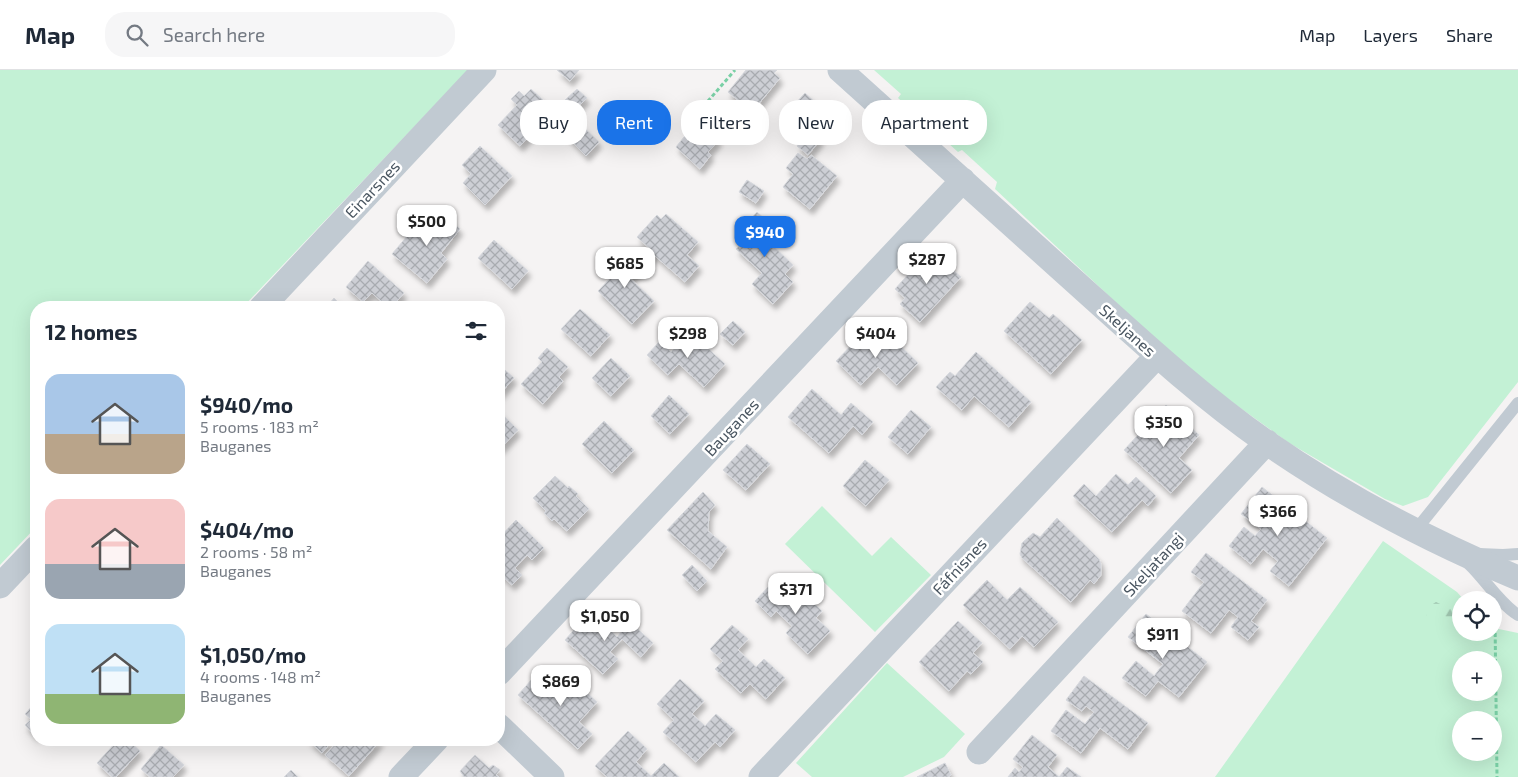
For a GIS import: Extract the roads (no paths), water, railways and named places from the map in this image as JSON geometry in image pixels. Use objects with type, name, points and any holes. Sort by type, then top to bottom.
[{"type":"street","name":"Einarsnes","points":[[268,301],[484,70]]},
{"type":"street","name":"Skeljanes","points":[[840,70],[1157,356],[1222,409],[1314,474],[1364,504],[1448,547],[1518,578]]},
{"type":"street","name":"Bauganes","points":[[505,667],[963,180]]},
{"type":"street","name":"Fáfnisnes","points":[[761,777],[1157,356]]},
{"type":"street","name":"Skeljatangi","points":[[979,752],[1267,442]]},
{"type":"street","points":[[0,586],[30,554]]},
{"type":"street","points":[[505,732],[552,777]]},
{"type":"street","points":[[401,777],[430,746]]},
{"type":"lane","points":[[1415,531],[1518,403]]},
{"type":"lane","name":"Skeljanes","points":[[1448,547],[1485,555],[1518,554]]},
{"type":"lane","name":"Skeljanes","points":[[1448,547],[1479,573],[1510,610],[1518,615]]}]
